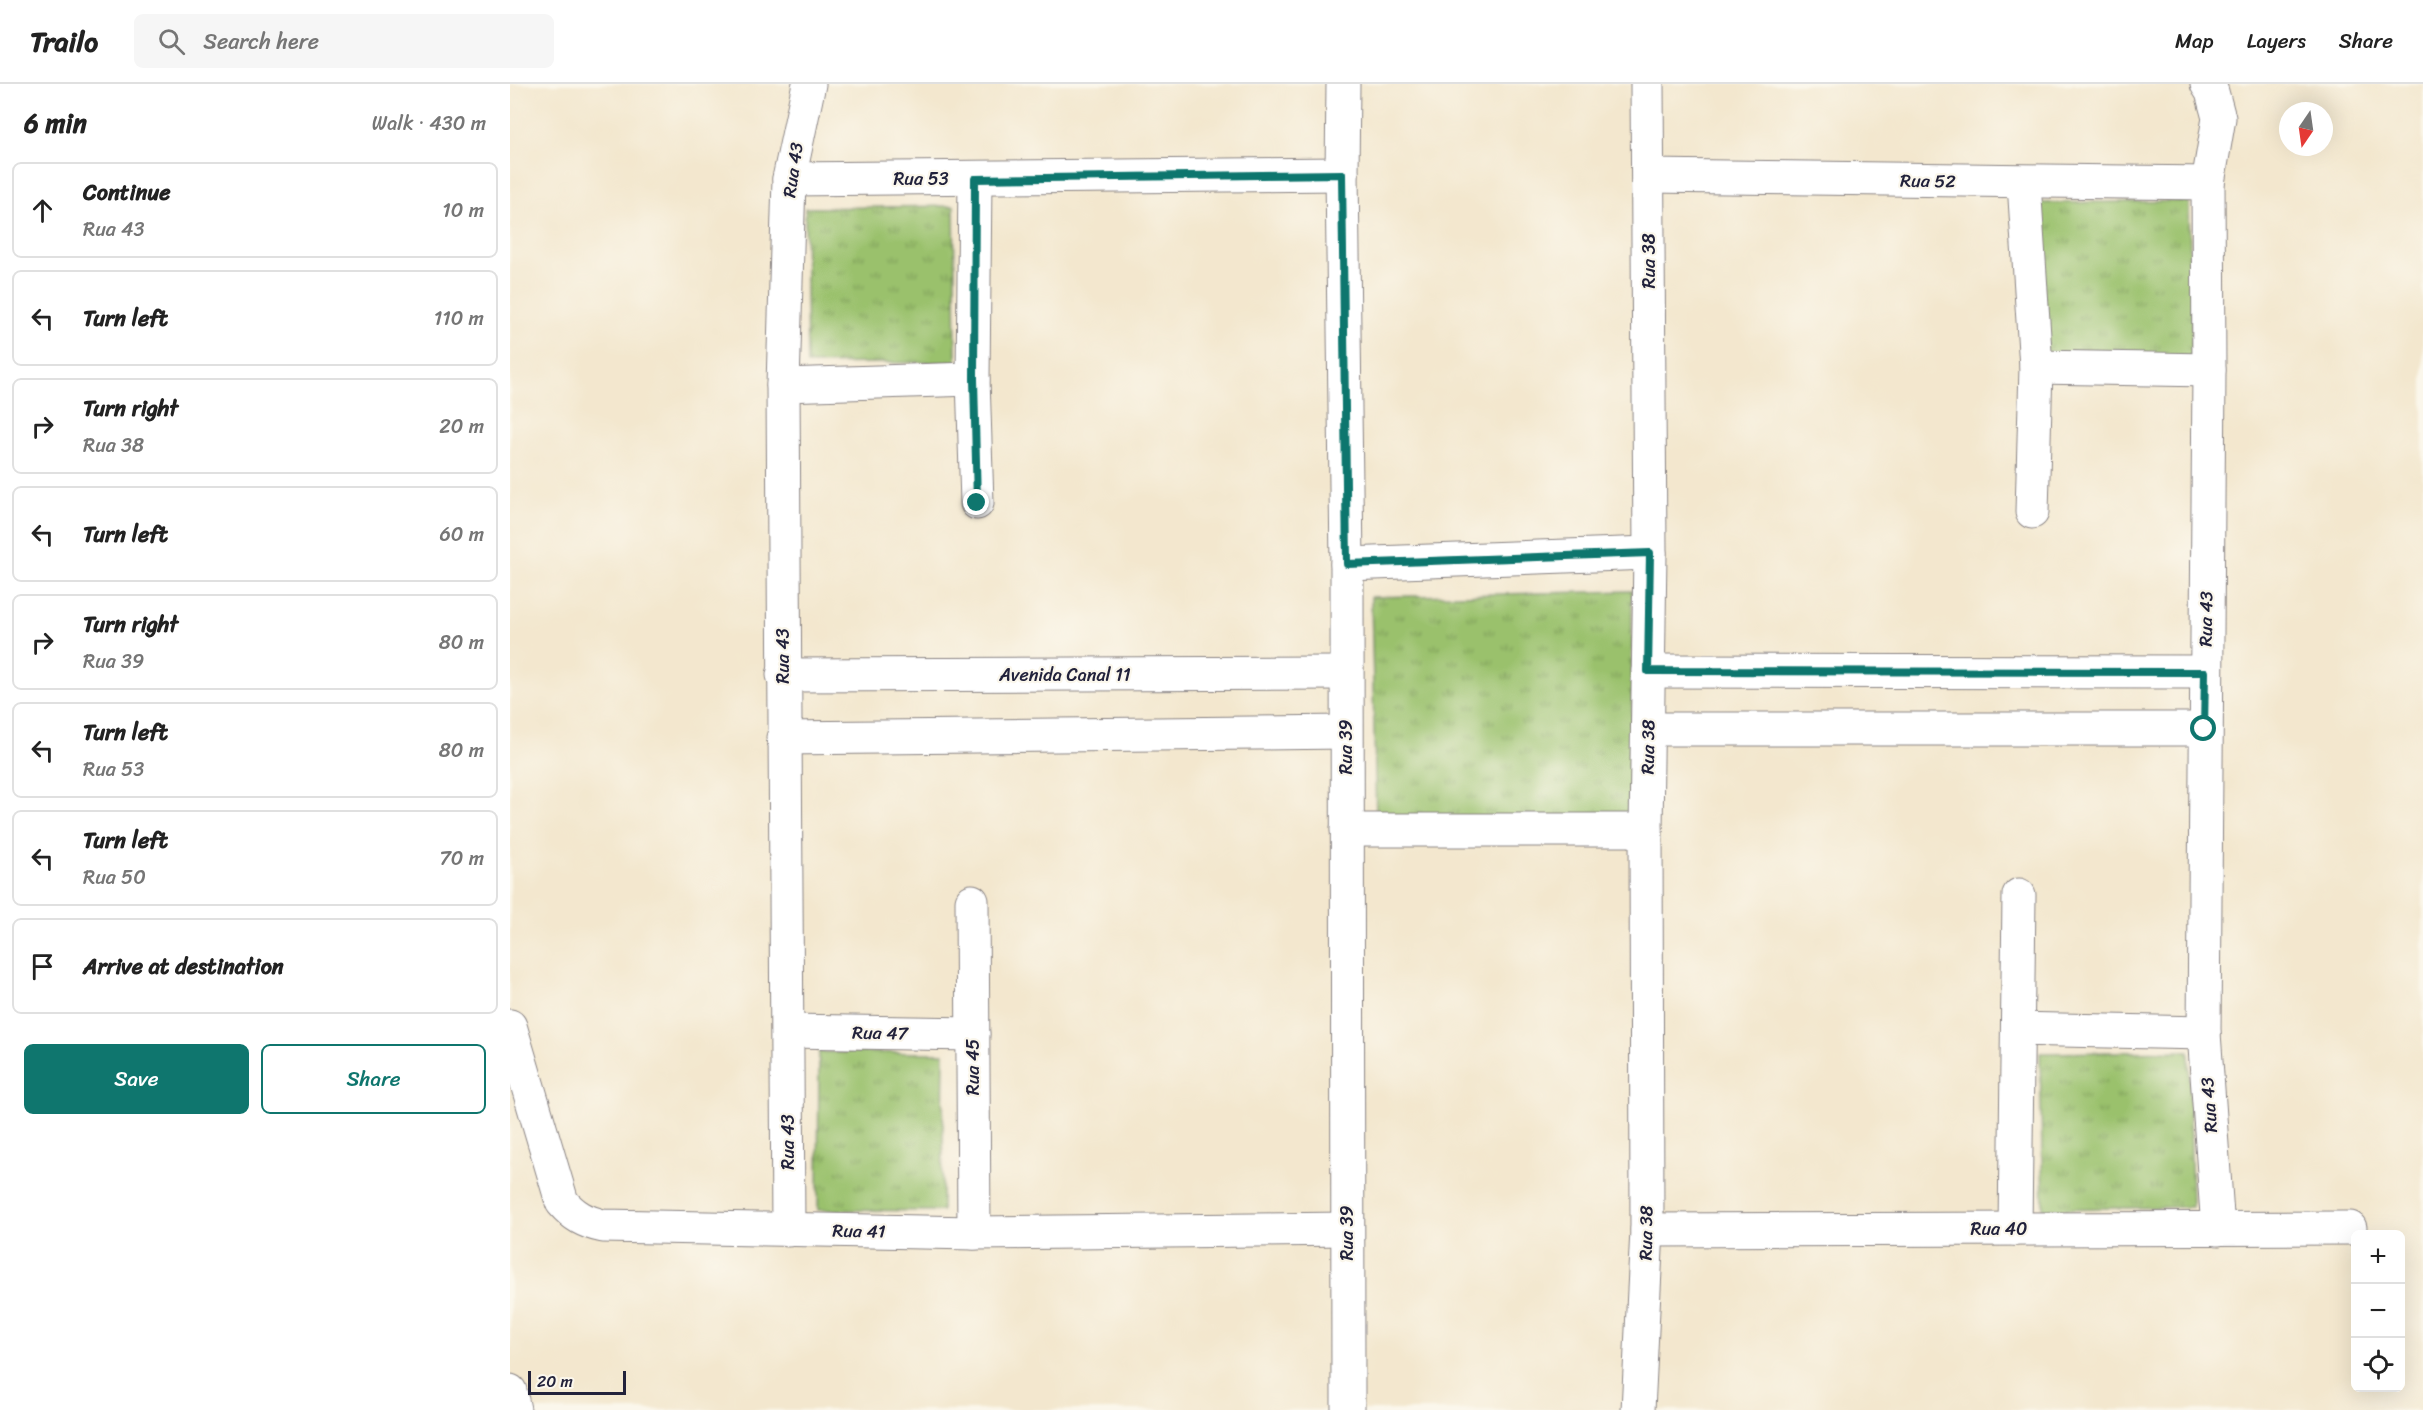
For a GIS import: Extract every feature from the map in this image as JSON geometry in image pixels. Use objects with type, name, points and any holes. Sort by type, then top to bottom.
[{"type":"street","name":"Rua 43","points":[[788,1230],[788,1031],[783,738],[783,385],[789,179],[809,84]]},
{"type":"street","name":"Rua 39","points":[[1343,84],[1347,564],[1348,1410]]},
{"type":"street","name":"Rua 38","points":[[1638,1410],[1647,1230],[1646,830],[1650,553],[1647,84]]},
{"type":"street","name":"Rua 43","points":[[2207,84],[2212,92],[2219,118],[2208,183],[2209,370],[2204,729],[2204,1033],[2218,1229]]},
{"type":"street","name":"Rua 53","points":[[789,179],[1342,174]]},
{"type":"street","name":"Rua 52","points":[[1648,176],[2024,183],[2208,183]]},
{"type":"street","points":[[975,179],[974,379],[977,503]]},
{"type":"street","points":[[2024,183],[2036,367],[2032,513]]},
{"type":"street","points":[[2036,367],[2209,370]]},
{"type":"street","points":[[783,385],[974,379]]},
{"type":"street","points":[[1347,564],[1650,553]]},
{"type":"street","points":[[1648,671],[2205,672]]},
{"type":"street","name":"Avenida Canal 11","points":[[783,675],[1346,674]]},
{"type":"street","points":[[1648,729],[2204,729]]},
{"type":"street","points":[[783,738],[1346,732]]},
{"type":"street","points":[[1347,830],[1646,830]]},
{"type":"street","points":[[2015,1229],[2019,895]]},
{"type":"street","name":"Rua 45","points":[[972,901],[974,1233]]},
{"type":"street","name":"Rua 41","points":[[510,1026],[562,1202],[572,1213],[587,1222],[603,1226],[974,1233],[1347,1229]]},
{"type":"street","points":[[2018,1029],[2204,1033]]},
{"type":"street","name":"Rua 47","points":[[788,1031],[973,1034]]},
{"type":"street","name":"Rua 40","points":[[1647,1230],[2350,1228]]},
{"type":"street","points":[[510,1391],[514,1410]]},
{"type":"green space","points":[[2189,201],[2192,357],[2043,359],[2041,203]]},
{"type":"green space","points":[[954,206],[956,362],[807,364],[805,208]]},
{"type":"green space","points":[[1632,591],[1632,824],[1376,819],[1371,597]]},
{"type":"green space","points":[[2189,1051],[2192,1207],[2043,1209],[2040,1053]]},
{"type":"green space","points":[[819,1052],[944,1053],[942,1211],[818,1210]]},
{"type":"route","points":[[977,503],[974,379],[975,179],[1342,174],[1347,564],[1650,553],[1648,671],[2205,672],[2204,729]]}]
